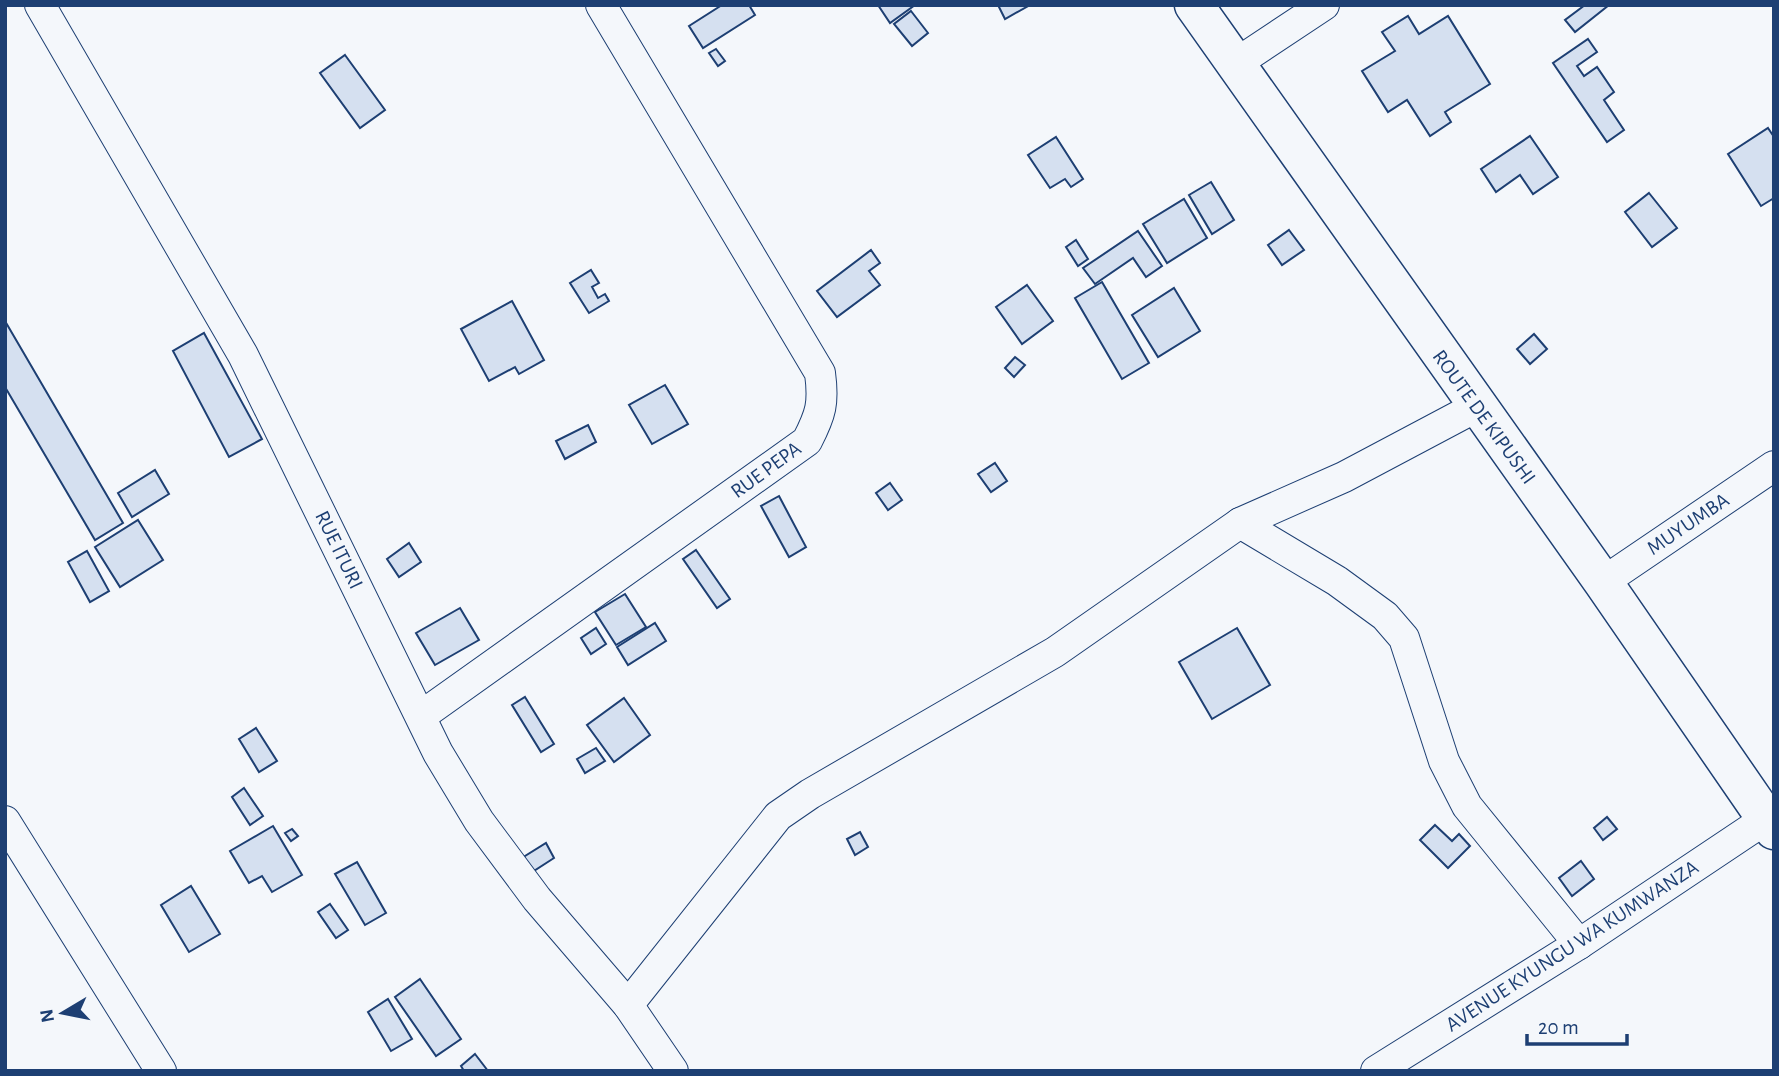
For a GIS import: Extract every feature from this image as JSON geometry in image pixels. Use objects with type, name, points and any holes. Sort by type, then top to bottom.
[{"type":"main road","name":"ROUTE DE KIPUSHI","points":[[1194,5],[1476,407],[1603,582],[1770,825]]},
{"type":"street","name":"RUE ITURI","points":[[40,5],[243,355],[438,753],[479,821],[537,899],[628,1005],[673,1071]]},
{"type":"street","name":"RUE PEPA","points":[[421,716],[807,442],[820,418],[824,398],[820,373],[601,5]]},
{"type":"street","points":[[1234,64],[1324,5]]},
{"type":"street","points":[[628,1005],[778,816],[810,794],[1055,652],[1240,523],[1344,477],[1476,407]]},
{"type":"street","name":"MUYUMBA","points":[[1603,582],[1774,466]]},
{"type":"street","points":[[1240,523],[1337,581],[1385,616],[1404,638],[1444,761],[1467,806],[1579,944]]},
{"type":"street","points":[[5,821],[161,1071]]},
{"type":"street","name":"AVENUE KYUNGU WA KUMWANZA","points":[[1376,1071],[1770,825]]},
{"type":"building","points":[[722,5],[749,5],[755,15],[703,48],[689,26]]},
{"type":"building","points":[[878,5],[915,5],[890,23]]},
{"type":"building","points":[[998,5],[1030,5],[1005,19]]},
{"type":"building","points":[[1585,5],[1609,5],[1575,32],[1565,20]]},
{"type":"building","points":[[911,11],[928,33],[912,46],[894,24]]},
{"type":"building","points":[[1408,16],[1419,34],[1448,16],[1490,84],[1445,112],[1451,122],[1430,136],[1407,100],[1388,112],[1362,71],[1395,51],[1382,32]]},
{"type":"building","points":[[1588,39],[1597,52],[1577,66],[1584,76],[1597,67],[1614,92],[1604,100],[1624,130],[1607,142],[1553,63]]},
{"type":"building","points":[[716,49],[725,61],[718,66],[709,53]]},
{"type":"building","points":[[345,55],[385,110],[360,128],[320,73]]},
{"type":"building","points":[[1768,128],[1774,137],[1774,198],[1761,206],[1728,154]]},
{"type":"building","points":[[1530,136],[1558,177],[1533,194],[1520,175],[1496,192],[1481,169]]},
{"type":"building","points":[[1056,137],[1083,179],[1071,187],[1065,179],[1050,188],[1028,155]]},
{"type":"building","points":[[1211,182],[1234,220],[1212,234],[1189,195]]},
{"type":"building","points":[[1649,193],[1677,228],[1652,247],[1625,212]]},
{"type":"building","points":[[1184,199],[1207,238],[1167,263],[1143,224]]},
{"type":"building","points":[[1289,230],[1304,250],[1282,265],[1268,245]]},
{"type":"building","points":[[1138,231],[1162,266],[1146,277],[1133,258],[1095,284],[1083,268]]},
{"type":"building","points":[[1076,240],[1088,259],[1078,266],[1066,247]]},
{"type":"building","points":[[871,250],[880,263],[869,271],[880,285],[837,317],[817,291]]},
{"type":"building","points":[[591,270],[599,283],[592,287],[598,298],[605,294],[609,301],[589,313],[570,283]]},
{"type":"building","points":[[1102,282],[1149,363],[1122,379],[1075,298]]},
{"type":"building","points":[[1027,285],[1053,321],[1022,344],[996,307]]},
{"type":"building","points":[[1174,288],[1200,331],[1158,357],[1132,315]]},
{"type":"building","points":[[512,301],[544,360],[519,374],[515,367],[489,381],[461,329]]},
{"type":"building","points":[[5,321],[123,523],[95,540],[5,387]]},
{"type":"building","points":[[204,333],[262,439],[229,457],[173,351]]},
{"type":"building","points":[[1534,334],[1547,349],[1530,364],[1517,349]]},
{"type":"building","points":[[1015,357],[1025,365],[1014,377],[1005,368]]},
{"type":"building","points":[[665,385],[688,424],[652,444],[629,405]]},
{"type":"building","points":[[588,425],[596,442],[565,459],[556,441]]},
{"type":"building","points":[[995,463],[1007,481],[991,492],[978,474]]},
{"type":"building","points":[[155,470],[169,494],[132,517],[118,493]]},
{"type":"building","points":[[890,483],[902,500],[888,510],[876,493]]},
{"type":"building","points":[[779,496],[806,547],[789,557],[761,506]]},
{"type":"building","points":[[138,520],[163,560],[120,587],[95,547]]},
{"type":"building","points":[[409,543],[421,562],[399,577],[387,559]]},
{"type":"building","points":[[696,550],[730,599],[717,608],[683,559]]},
{"type":"building","points":[[87,551],[109,591],[90,602],[68,562]]},
{"type":"building","points":[[625,594],[646,627],[616,645],[595,612]]},
{"type":"building","points":[[460,608],[479,640],[435,665],[416,633]]},
{"type":"building","points":[[655,623],[666,641],[628,665],[617,647]]},
{"type":"building","points":[[596,628],[606,644],[591,654],[581,638]]},
{"type":"building","points":[[1237,628],[1270,685],[1212,719],[1179,662]]},
{"type":"building","points":[[525,697],[554,744],[541,752],[512,705]]},
{"type":"building","points":[[624,698],[650,735],[614,762],[587,725]]},
{"type":"building","points":[[256,728],[277,761],[259,772],[239,739]]},
{"type":"building","points":[[596,748],[605,761],[585,773],[577,759]]},
{"type":"building","points":[[244,788],[263,816],[250,825],[232,797]]},
{"type":"building","points":[[1607,817],[1617,829],[1603,840],[1594,828]]},
{"type":"building","points":[[1435,825],[1452,841],[1459,834],[1470,846],[1448,868],[1420,840]]},
{"type":"building","points":[[273,826],[302,875],[272,892],[262,876],[249,883],[230,851]]},
{"type":"building","points":[[292,829],[298,836],[291,841],[285,833]]},
{"type":"building","points":[[860,832],[868,847],[855,855],[847,839]]},
{"type":"building","points":[[546,843],[554,858],[526,876],[517,861]]},
{"type":"building","points":[[1581,861],[1594,879],[1572,896],[1559,878]]},
{"type":"building","points":[[357,862],[386,913],[365,925],[335,874]]},
{"type":"building","points":[[191,886],[220,934],[189,952],[161,905]]},
{"type":"building","points":[[330,904],[348,930],[336,938],[318,912]]},
{"type":"building","points":[[420,979],[461,1039],[436,1056],[395,997]]},
{"type":"building","points":[[388,999],[412,1039],[391,1051],[368,1012]]},
{"type":"building","points":[[475,1054],[488,1071],[464,1071],[461,1066]]}]
